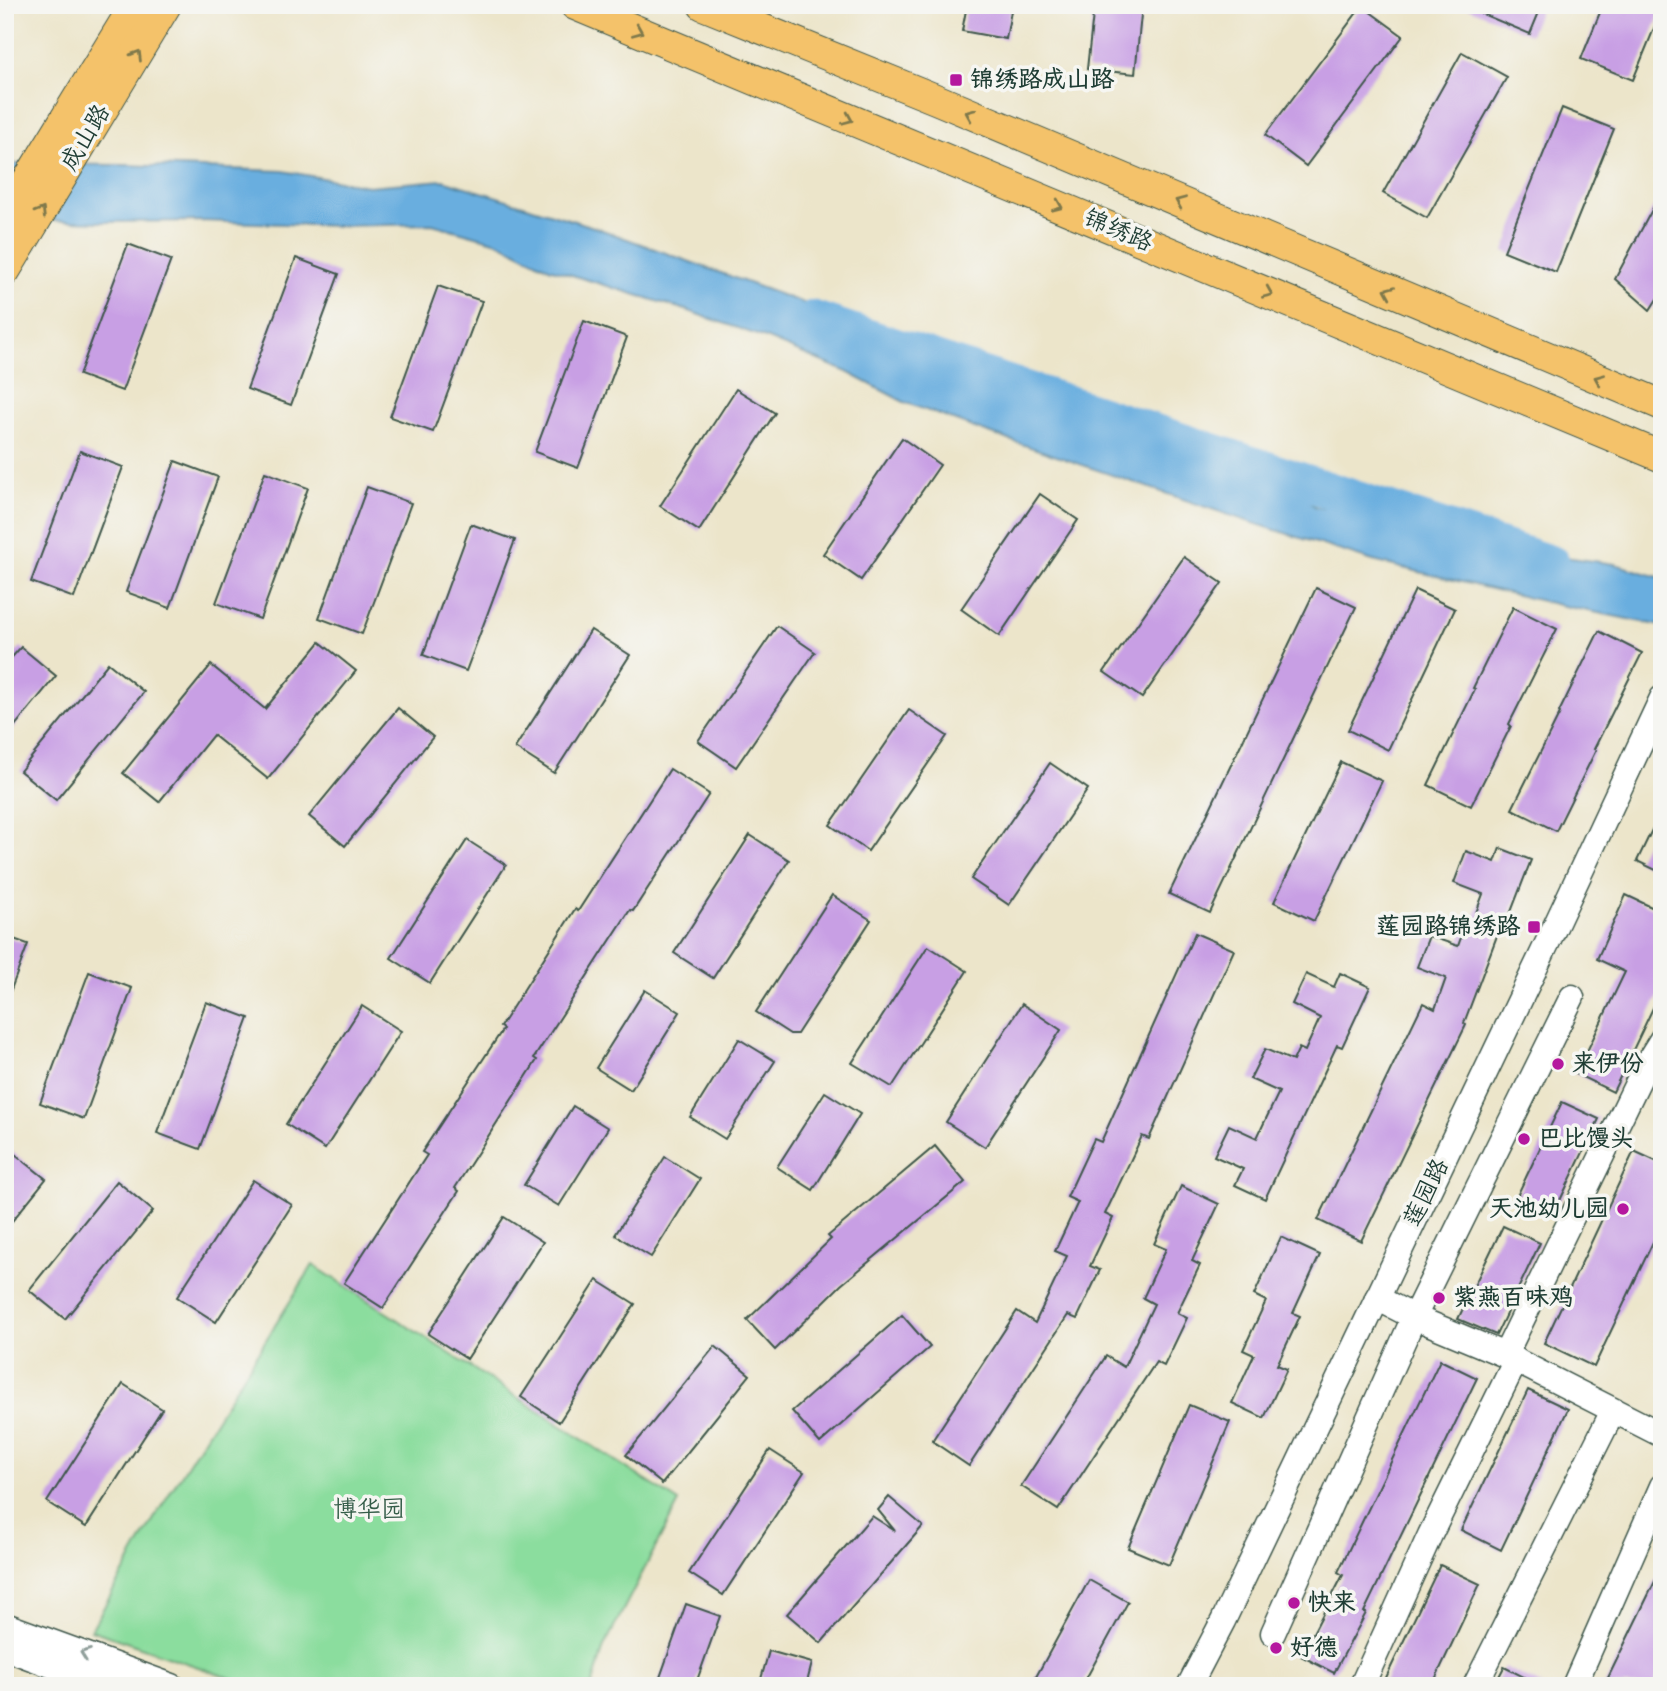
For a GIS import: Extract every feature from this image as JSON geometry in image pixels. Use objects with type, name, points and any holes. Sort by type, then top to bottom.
[{"type":"main road","name":"成山路","points":[[5,271],[94,99],[135,5]]},
{"type":"main road","name":"成山路","points":[[5,217],[166,5]]},
{"type":"main road","name":"锦绣路","points":[[575,5],[1662,457]]},
{"type":"main road","name":"锦绣路","points":[[703,5],[938,100],[1662,405]]},
{"type":"street","name":"莲园路","points":[[1189,1686],[1223,1621],[1662,698]]},
{"type":"street","points":[[1273,1633],[1414,1317],[1572,997]]},
{"type":"street","points":[[1362,1685],[1647,1063],[1662,1039]]},
{"type":"street","points":[[1377,1298],[1414,1317],[1511,1358],[1662,1435]]},
{"type":"street","points":[[1475,1686],[1613,1410]]},
{"type":"street","points":[[1574,1686],[1662,1486]]},
{"type":"street","points":[[5,1625],[172,1686]]},
{"type":"street","points":[[5,1648],[107,1686]]},
{"type":"green space","name":"博华园","points":[[313,1265],[679,1502],[604,1647],[592,1686],[253,1686],[91,1630],[156,1515]]},
{"type":"water","points":[[5,164],[283,171],[368,186],[443,180],[597,228],[828,312],[860,334],[1262,468],[1316,507],[1406,515],[1506,549],[1615,564],[1662,578],[1662,626],[1559,605],[1373,561],[1244,520],[904,402],[847,372],[763,337],[549,268],[498,242],[432,224],[338,226],[201,221],[5,219]]},
{"type":"building","points":[[967,5],[1012,5],[1006,39],[962,31]]},
{"type":"building","points":[[1094,5],[1142,5],[1135,74],[1087,69]]},
{"type":"building","points":[[1461,5],[1542,5],[1530,34]]},
{"type":"building","points":[[1603,5],[1662,5],[1633,80],[1581,59]]},
{"type":"building","points":[[1362,6],[1403,36],[1306,166],[1265,135]]},
{"type":"building","points":[[1462,52],[1507,77],[1427,218],[1383,193]]},
{"type":"building","points":[[1562,108],[1614,129],[1556,272],[1504,251]]},
{"type":"building","points":[[1662,191],[1662,291],[1650,310],[1615,279]]},
{"type":"building","points":[[128,244],[171,260],[122,391],[79,375]]},
{"type":"building","points":[[296,258],[339,274],[291,405],[247,389]]},
{"type":"building","points":[[438,286],[482,301],[433,432],[390,417]]},
{"type":"building","points":[[584,321],[627,337],[578,468],[535,452]]},
{"type":"building","points":[[736,389],[775,413],[699,531],[660,506]]},
{"type":"building","points":[[902,438],[940,465],[861,580],[823,554]]},
{"type":"building","points":[[80,451],[123,467],[74,598],[31,582]]},
{"type":"building","points":[[175,461],[218,477],[170,608],[126,592]]},
{"type":"building","points":[[265,472],[308,488],[260,619],[216,603]]},
{"type":"building","points":[[367,487],[411,503],[362,634],[319,618]]},
{"type":"building","points":[[1040,494],[1078,520],[999,636],[961,609]]},
{"type":"building","points":[[471,524],[515,540],[466,671],[423,655]]},
{"type":"building","points":[[1184,557],[1222,583],[1142,698],[1104,672]]},
{"type":"building","points":[[1316,588],[1356,607],[1210,913],[1169,894]]},
{"type":"building","points":[[1415,590],[1455,609],[1388,750],[1348,730]]},
{"type":"building","points":[[1513,607],[1557,629],[1471,806],[1428,785]]},
{"type":"building","points":[[777,626],[815,652],[736,767],[698,741]]},
{"type":"building","points":[[591,630],[630,655],[554,773],[515,748]]},
{"type":"building","points":[[1599,631],[1642,653],[1556,831],[1512,809]]},
{"type":"building","points":[[320,642],[356,671],[268,779],[213,735],[159,802],[123,773],[211,665],[265,709]]},
{"type":"building","points":[[21,647],[56,676],[5,738],[5,665]]},
{"type":"building","points":[[108,663],[144,692],[56,800],[20,771]]},
{"type":"building","points":[[398,708],[433,737],[345,846],[309,816]]},
{"type":"building","points":[[909,710],[947,736],[868,851],[830,825]]},
{"type":"building","points":[[1341,762],[1382,781],[1314,921],[1274,902]]},
{"type":"building","points":[[1050,763],[1088,789],[1009,905],[971,879]]},
{"type":"building","points":[[670,769],[709,794],[534,1058],[537,1060],[455,1188],[459,1191],[383,1308],[344,1283],[427,1155],[422,1152],[503,1029],[500,1027],[575,909],[578,911]]},
{"type":"building","points":[[1662,809],[1662,873],[1637,861]]},
{"type":"building","points":[[750,835],[789,860],[713,978],[674,953]]},
{"type":"building","points":[[467,840],[506,865],[430,983],[391,958]]},
{"type":"building","points":[[1500,848],[1531,860],[1507,922],[1503,920],[1464,1023],[1466,1025],[1361,1241],[1318,1220],[1423,1003],[1435,1009],[1446,978],[1417,967],[1429,936],[1458,946],[1463,932],[1468,934],[1483,894],[1454,883],[1466,851],[1495,862]]},
{"type":"building","points":[[832,895],[871,920],[797,1034],[790,1034],[756,1012]]},
{"type":"building","points":[[1626,895],[1662,912],[1662,989],[1613,1092],[1576,1074],[1625,972],[1597,959]]},
{"type":"building","points":[[1195,933],[1234,950],[1149,1139],[1142,1136],[1105,1214],[1113,1218],[1090,1266],[1100,1270],[1077,1319],[1068,1315],[969,1466],[932,1441],[1017,1311],[1035,1323],[1067,1256],[1055,1251],[1078,1202],[1067,1197],[1094,1139],[1101,1142]]},
{"type":"building","points":[[5,936],[28,944],[7,1000],[5,1000]]},
{"type":"building","points":[[928,946],[967,971],[892,1087],[852,1063]]},
{"type":"building","points":[[89,972],[132,988],[84,1119],[40,1103]]},
{"type":"building","points":[[1340,973],[1370,987],[1342,1047],[1337,1045],[1265,1199],[1235,1185],[1243,1169],[1214,1156],[1229,1125],[1257,1138],[1279,1092],[1250,1079],[1265,1049],[1293,1061],[1299,1048],[1305,1051],[1320,1018],[1292,1004],[1306,974],[1334,987]]},
{"type":"building","points":[[645,990],[680,1012],[631,1090],[596,1068]]},
{"type":"building","points":[[206,1002],[249,1018],[200,1149],[157,1133]]},
{"type":"building","points":[[1022,1004],[1061,1030],[985,1147],[946,1122]]},
{"type":"building","points":[[362,1006],[401,1031],[325,1149],[286,1124]]},
{"type":"building","points":[[739,1039],[775,1061],[725,1139],[690,1117]]},
{"type":"building","points":[[825,1092],[860,1114],[813,1190],[777,1167]]},
{"type":"building","points":[[1562,1102],[1599,1119],[1554,1213],[1517,1196]]},
{"type":"building","points":[[573,1106],[608,1128],[559,1206],[524,1185]]},
{"type":"building","points":[[5,1146],[46,1179],[5,1230]]},
{"type":"building","points":[[935,1146],[965,1182],[841,1285],[775,1350],[747,1320],[831,1239],[828,1236]]},
{"type":"building","points":[[1634,1151],[1662,1164],[1662,1223],[1594,1367],[1544,1343]]},
{"type":"building","points":[[665,1157],[700,1179],[651,1257],[615,1235]]},
{"type":"building","points":[[253,1180],[292,1205],[216,1322],[177,1297]]},
{"type":"building","points":[[117,1181],[153,1211],[65,1319],[29,1290]]},
{"type":"building","points":[[1181,1186],[1219,1204],[1192,1261],[1200,1265],[1177,1313],[1187,1318],[1164,1366],[1156,1362],[1058,1510],[1021,1486],[1106,1356],[1124,1367],[1154,1304],[1143,1298],[1166,1249],[1154,1244]]},
{"type":"building","points":[[504,1217],[543,1242],[467,1359],[428,1334]]},
{"type":"building","points":[[1503,1226],[1540,1243],[1496,1335],[1458,1319]]},
{"type":"building","points":[[1281,1237],[1320,1255],[1293,1313],[1300,1316],[1277,1365],[1287,1369],[1264,1418],[1232,1403],[1254,1355],[1243,1350],[1266,1301],[1254,1295]]},
{"type":"building","points":[[597,1280],[635,1304],[559,1422],[521,1397]]},
{"type":"building","points":[[902,1315],[930,1347],[820,1443],[792,1411]]},
{"type":"building","points":[[715,1346],[750,1375],[662,1484],[626,1455]]},
{"type":"building","points":[[1440,1360],[1477,1378],[1364,1612],[1366,1613],[1334,1673],[1301,1656],[1343,1575],[1338,1572]]},
{"type":"building","points":[[123,1384],[162,1409],[86,1527],[47,1502]]},
{"type":"building","points":[[1528,1390],[1568,1409],[1501,1550],[1461,1530]]},
{"type":"building","points":[[1189,1405],[1230,1422],[1169,1565],[1128,1548]]},
{"type":"building","points":[[770,1450],[804,1472],[723,1595],[689,1573]]},
{"type":"building","points":[[889,1497],[923,1526],[821,1643],[787,1614],[872,1516],[895,1531],[878,1510]]},
{"type":"building","points":[[1440,1565],[1480,1584],[1432,1686],[1382,1686]]},
{"type":"building","points":[[1662,1567],[1662,1667],[1653,1686],[1604,1686]]},
{"type":"building","points":[[1089,1580],[1128,1602],[1082,1686],[1031,1686]]},
{"type":"building","points":[[686,1604],[720,1616],[695,1686],[657,1686]]},
{"type":"building","points":[[769,1651],[812,1663],[806,1686],[759,1686]]},
{"type":"building","points":[[1504,1667],[1542,1686],[1494,1686]]},
{"type":"waterway","points":[[813,319],[1552,564]]},
{"type":"place","name":"锦绣路成山路","points":[[956,80]]},
{"type":"place","name":"莲园路锦绣路","points":[[1534,927]]},
{"type":"place","name":"来伊份","points":[[1558,1064]]},
{"type":"place","name":"巴比馒头","points":[[1524,1139]]},
{"type":"place","name":"天池幼儿园","points":[[1623,1209]]},
{"type":"place","name":"紫燕百味鸡","points":[[1439,1298]]},
{"type":"place","name":"快来","points":[[1294,1603]]},
{"type":"place","name":"好德","points":[[1276,1648]]}]
